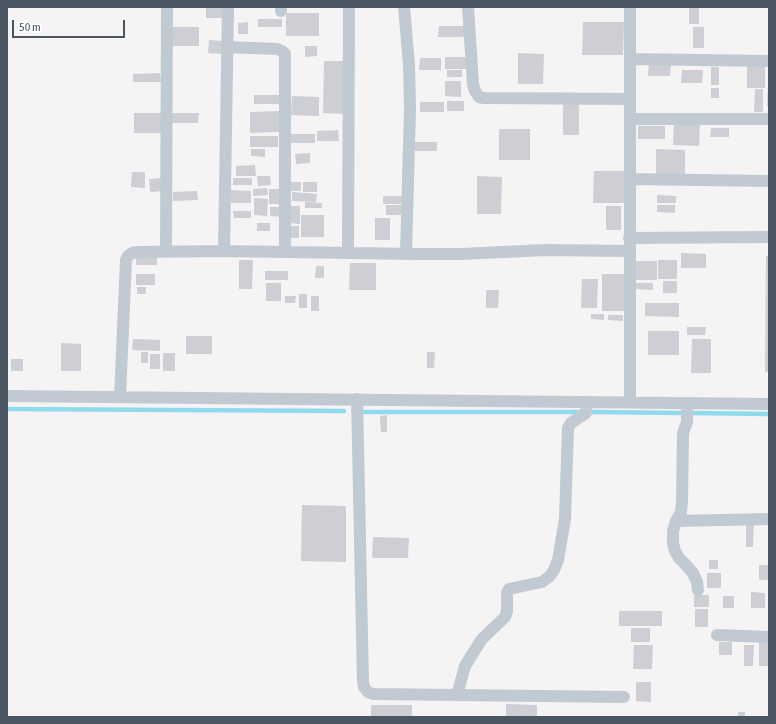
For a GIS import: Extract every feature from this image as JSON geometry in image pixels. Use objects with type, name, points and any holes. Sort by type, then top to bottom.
[{"type":"street","points":[[166,252],[167,7]]},
{"type":"street","points":[[224,251],[228,7]]},
{"type":"street","points":[[348,253],[349,7]]},
{"type":"street","points":[[404,7],[409,65],[410,110],[406,254]]},
{"type":"street","points":[[468,7],[473,84],[479,97],[630,99]]},
{"type":"street","points":[[630,7],[630,402]]},
{"type":"street","points":[[227,47],[277,49],[285,54],[285,252]]},
{"type":"street","points":[[630,59],[769,61]]},
{"type":"street","points":[[630,119],[769,119]]},
{"type":"street","points":[[630,179],[769,181]]},
{"type":"street","points":[[630,238],[769,237]]},
{"type":"street","points":[[120,397],[126,260],[132,253],[224,251],[462,254],[545,250],[630,251]]},
{"type":"street","points":[[7,396],[769,404]]},
{"type":"street","points":[[357,399],[362,682],[368,692],[373,694],[457,696],[624,698]]},
{"type":"street","points":[[457,696],[465,666],[482,639],[505,617],[507,593],[509,589],[542,582],[550,576],[554,570],[558,560],[565,519],[568,428],[571,423],[586,413],[587,402]]},
{"type":"street","points":[[687,403],[688,422],[683,433],[682,502],[681,512],[673,531],[673,543],[679,558],[693,573],[697,582],[698,590]]},
{"type":"street","points":[[676,521],[769,519]]},
{"type":"street","points":[[717,635],[769,636]]},
{"type":"building","points":[[206,7],[222,7],[222,18],[206,18]]},
{"type":"building","points":[[689,7],[699,7],[699,24],[689,24]]},
{"type":"building","points":[[286,13],[319,13],[319,36],[286,36]]},
{"type":"building","points":[[258,19],[282,19],[282,27],[258,27]]},
{"type":"building","points":[[248,22],[248,34],[238,34],[238,23]]},
{"type":"building","points":[[583,22],[624,22],[623,55],[582,55]]},
{"type":"building","points":[[439,26],[465,26],[465,37],[438,37]]},
{"type":"building","points":[[172,27],[199,27],[199,46],[172,46]]},
{"type":"building","points":[[693,27],[704,27],[704,48],[693,48]]},
{"type":"building","points":[[209,40],[223,41],[223,54],[208,53]]},
{"type":"building","points":[[305,46],[317,46],[317,56],[305,57]]},
{"type":"building","points":[[518,53],[544,54],[543,84],[518,84]]},
{"type":"building","points":[[445,57],[467,57],[467,69],[445,69]]},
{"type":"building","points":[[420,58],[441,58],[441,70],[419,70]]},
{"type":"building","points":[[324,61],[345,61],[344,114],[323,113]]},
{"type":"building","points":[[649,64],[671,65],[670,76],[648,76]]},
{"type":"building","points":[[747,65],[765,66],[765,88],[747,88]]},
{"type":"building","points":[[711,67],[719,67],[719,85],[711,85]]},
{"type":"building","points":[[447,70],[462,70],[462,77],[447,77]]},
{"type":"building","points":[[682,70],[703,70],[702,83],[681,83]]},
{"type":"building","points":[[160,73],[161,82],[133,82],[133,74]]},
{"type":"building","points":[[445,81],[461,81],[461,97],[445,96]]},
{"type":"building","points":[[768,84],[769,106],[767,106]]},
{"type":"building","points":[[711,88],[719,88],[719,98],[711,98]]},
{"type":"building","points":[[755,89],[763,89],[763,112],[754,112]]},
{"type":"building","points":[[254,95],[281,95],[281,104],[254,104]]},
{"type":"building","points":[[292,96],[319,97],[319,116],[291,115]]},
{"type":"building","points":[[447,101],[464,101],[464,111],[447,111]]},
{"type":"building","points":[[420,102],[444,102],[444,112],[420,112]]},
{"type":"building","points":[[563,102],[579,102],[579,135],[563,135]]},
{"type":"building","points":[[280,111],[280,132],[250,133],[250,112]]},
{"type":"building","points":[[134,113],[161,113],[161,133],[134,133]]},
{"type":"building","points":[[170,113],[199,113],[198,123],[170,123]]},
{"type":"building","points":[[674,123],[700,124],[699,146],[673,145]]},
{"type":"building","points":[[638,126],[665,126],[665,139],[638,139]]},
{"type":"building","points":[[711,128],[729,128],[729,137],[710,137]]},
{"type":"building","points":[[499,129],[530,129],[530,160],[499,160]]},
{"type":"building","points":[[338,130],[339,141],[317,141],[317,131]]},
{"type":"building","points":[[286,134],[315,134],[315,143],[286,143]]},
{"type":"building","points":[[250,136],[278,136],[278,147],[250,147]]},
{"type":"building","points":[[412,142],[437,142],[437,151],[412,151]]},
{"type":"building","points":[[251,149],[265,149],[265,157],[251,156]]},
{"type":"building","points":[[656,149],[685,150],[685,175],[656,175]]},
{"type":"building","points":[[310,153],[310,163],[296,164],[295,154]]},
{"type":"building","points":[[255,165],[256,176],[236,176],[236,166]]},
{"type":"building","points":[[594,171],[625,171],[625,203],[593,203]]},
{"type":"building","points":[[132,172],[145,172],[145,188],[131,187]]},
{"type":"building","points":[[257,176],[270,176],[271,185],[258,186]]},
{"type":"building","points":[[477,176],[502,177],[501,214],[477,214]]},
{"type":"building","points":[[163,178],[164,191],[150,192],[149,179]]},
{"type":"building","points":[[233,178],[252,178],[252,185],[233,185]]},
{"type":"building","points":[[290,182],[301,182],[301,191],[290,191]]},
{"type":"building","points":[[303,182],[317,182],[317,192],[303,192]]},
{"type":"building","points":[[267,188],[268,195],[253,196],[253,189]]},
{"type":"building","points":[[269,189],[283,189],[283,204],[269,204]]},
{"type":"building","points":[[231,190],[251,191],[251,203],[231,203]]},
{"type":"building","points":[[197,191],[198,200],[173,201],[173,192]]},
{"type":"building","points":[[292,192],[317,194],[316,202],[292,201]]},
{"type":"building","points":[[657,195],[676,196],[676,203],[657,203]]},
{"type":"building","points":[[383,196],[405,196],[405,204],[383,204]]},
{"type":"building","points":[[254,198],[268,199],[267,216],[254,215]]},
{"type":"building","points":[[305,202],[322,203],[322,208],[305,208]]},
{"type":"building","points":[[386,205],[403,205],[403,215],[386,215]]},
{"type":"building","points":[[657,205],[675,205],[675,213],[657,212]]},
{"type":"building","points":[[290,206],[300,206],[300,224],[290,223]]},
{"type":"building","points":[[606,206],[621,206],[621,230],[606,230]]},
{"type":"building","points":[[270,207],[283,207],[283,217],[270,216]]},
{"type":"building","points":[[233,211],[251,211],[251,218],[234,218]]},
{"type":"building","points":[[301,215],[324,215],[324,237],[301,237]]},
{"type":"building","points":[[375,218],[390,218],[390,240],[375,240]]},
{"type":"building","points":[[257,223],[270,223],[270,231],[257,231]]},
{"type":"building","points":[[290,226],[299,226],[299,238],[290,238]]},
{"type":"building","points":[[681,253],[706,254],[706,268],[681,268]]},
{"type":"building","points":[[136,255],[157,255],[157,265],[136,265]]},
{"type":"building","points":[[766,256],[769,256],[769,372],[765,372]]},
{"type":"building","points":[[239,260],[253,260],[252,289],[239,289]]},
{"type":"building","points":[[658,260],[677,260],[677,279],[658,279]]},
{"type":"building","points":[[632,261],[657,261],[657,280],[632,280]]},
{"type":"building","points":[[350,263],[376,263],[376,290],[349,290]]},
{"type":"building","points":[[316,266],[324,266],[324,278],[315,278]]},
{"type":"building","points":[[265,271],[288,271],[288,280],[265,280]]},
{"type":"building","points":[[136,274],[155,274],[155,285],[136,285]]},
{"type":"building","points":[[602,274],[625,274],[624,311],[602,311]]},
{"type":"building","points":[[582,279],[598,279],[597,308],[581,308]]},
{"type":"building","points":[[663,281],[677,281],[677,293],[663,293]]},
{"type":"building","points":[[266,283],[281,283],[281,301],[266,301]]},
{"type":"building","points":[[635,283],[653,283],[653,290],[635,289]]},
{"type":"building","points":[[137,287],[146,287],[146,294],[137,294]]},
{"type":"building","points":[[486,290],[499,290],[498,308],[486,308]]},
{"type":"building","points":[[299,294],[307,294],[307,308],[299,308]]},
{"type":"building","points":[[285,296],[296,296],[295,303],[285,303]]},
{"type":"building","points":[[311,296],[319,296],[319,311],[311,311]]},
{"type":"building","points":[[645,303],[679,303],[679,317],[645,316]]},
{"type":"building","points":[[591,314],[604,314],[604,320],[591,319]]},
{"type":"building","points":[[608,315],[623,315],[623,321],[608,320]]},
{"type":"building","points":[[687,327],[706,327],[705,335],[687,335]]},
{"type":"building","points":[[648,331],[679,331],[679,355],[648,355]]},
{"type":"building","points":[[186,336],[212,336],[212,354],[186,354]]},
{"type":"building","points":[[133,339],[160,340],[160,351],[132,350]]},
{"type":"building","points":[[692,339],[711,339],[711,373],[691,373]]},
{"type":"building","points":[[61,343],[81,344],[81,371],[61,371]]},
{"type":"building","points":[[141,352],[148,352],[148,363],[141,363]]},
{"type":"building","points":[[427,352],[435,352],[434,368],[427,368]]},
{"type":"building","points":[[163,353],[175,353],[175,371],[163,371]]},
{"type":"building","points":[[150,354],[160,354],[160,369],[150,369]]},
{"type":"building","points":[[11,359],[23,359],[23,371],[11,371]]},
{"type":"building","points":[[387,415],[387,432],[381,432],[380,416]]},
{"type":"building","points":[[302,505],[346,506],[346,562],[301,561]]},
{"type":"building","points":[[746,523],[754,523],[753,547],[746,547]]},
{"type":"building","points":[[373,537],[409,538],[408,558],[372,558]]},
{"type":"building","points":[[709,560],[718,560],[718,569],[709,569]]},
{"type":"building","points":[[759,565],[769,565],[769,580],[759,580]]},
{"type":"building","points":[[707,573],[721,573],[721,588],[707,588]]},
{"type":"building","points":[[751,592],[765,593],[765,608],[751,608]]},
{"type":"building","points":[[694,595],[709,595],[709,607],[694,607]]},
{"type":"building","points":[[723,596],[734,596],[734,608],[723,608]]},
{"type":"building","points":[[695,609],[708,609],[708,627],[695,627]]},
{"type":"building","points":[[619,611],[662,611],[662,626],[619,626]]},
{"type":"building","points":[[631,628],[650,628],[650,642],[631,642]]},
{"type":"building","points":[[719,642],[732,642],[732,655],[719,655]]},
{"type":"building","points":[[759,642],[769,642],[769,666],[759,666]]},
{"type":"building","points":[[634,645],[653,645],[652,669],[633,669]]},
{"type":"building","points":[[744,645],[754,645],[753,666],[744,666]]},
{"type":"building","points":[[636,682],[651,682],[651,702],[636,701]]},
{"type":"building","points":[[506,704],[537,705],[537,717],[506,717]]},
{"type":"building","points":[[371,705],[412,705],[412,717],[371,717]]},
{"type":"building","points":[[738,712],[745,712],[745,717],[738,717]]},
{"type":"waterway","points":[[7,409],[344,411]]},
{"type":"waterway","points":[[364,412],[583,412]]},
{"type":"waterway","points":[[590,412],[683,413]]},
{"type":"waterway","points":[[691,413],[769,414]]}]
